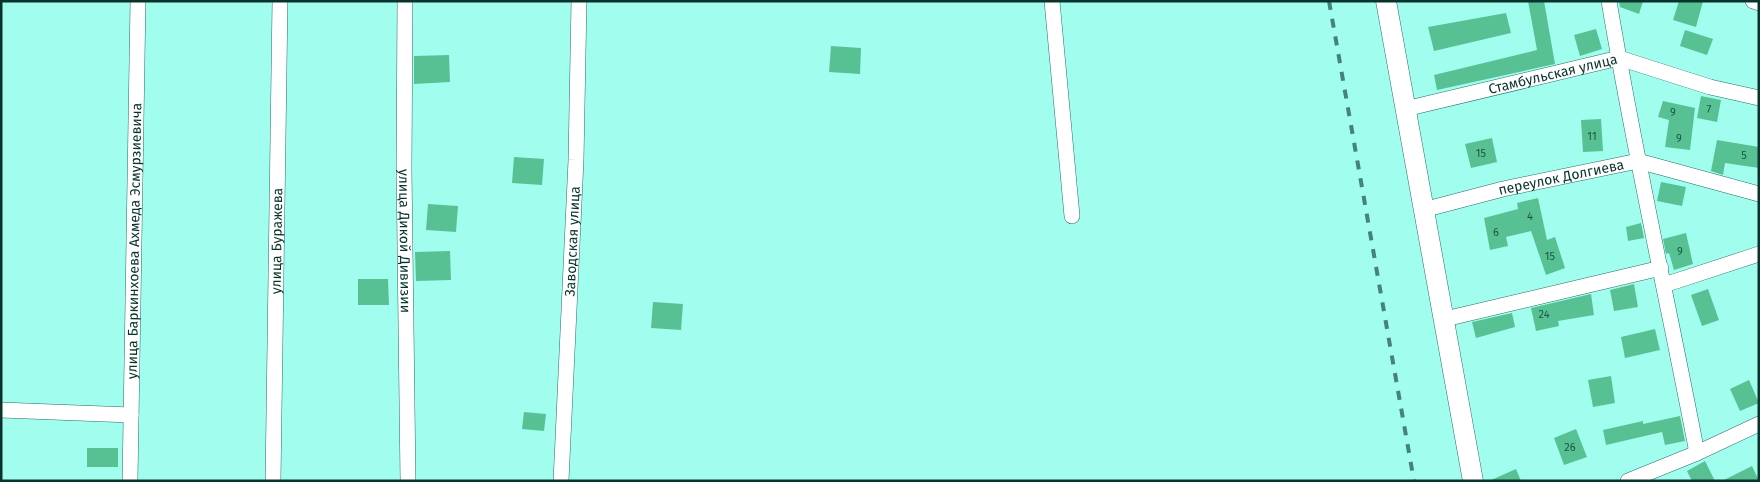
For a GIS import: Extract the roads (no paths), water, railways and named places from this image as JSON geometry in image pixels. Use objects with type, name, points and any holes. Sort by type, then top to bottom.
[{"type":"street","name":"улица Баркинхоева Ахмеда Эсмурзиевича","points":[[130,481],[138,1]]},
{"type":"street","name":"улица Буражева","points":[[273,481],[280,1]]},
{"type":"street","name":"улица Дикой Дивизии","points":[[405,1],[404,179],[408,481]]},
{"type":"street","name":"Заводская улица","points":[[561,481],[576,160],[579,1]]},
{"type":"street","points":[[1052,1],[1072,216]]},
{"type":"street","points":[[1386,1],[1473,481]]},
{"type":"street","points":[[1609,1],[1638,161],[1697,453]]},
{"type":"street","points":[[1752,1],[1759,3]]},
{"type":"street","name":"Стамбульская улица","points":[[1405,109],[1619,58],[1710,86],[1759,98]]},
{"type":"street","name":"переулок Долгиева","points":[[1423,210],[1503,189],[1638,161],[1759,194]]},
{"type":"street","points":[[1664,284],[1759,254]]},
{"type":"street","points":[[1445,319],[1661,268]]},
{"type":"street","points":[[1,410],[131,415]]},
{"type":"street","points":[[1628,481],[1697,453],[1759,424]]},
{"type":"railway","points":[[1329,1],[1414,481]]}]
